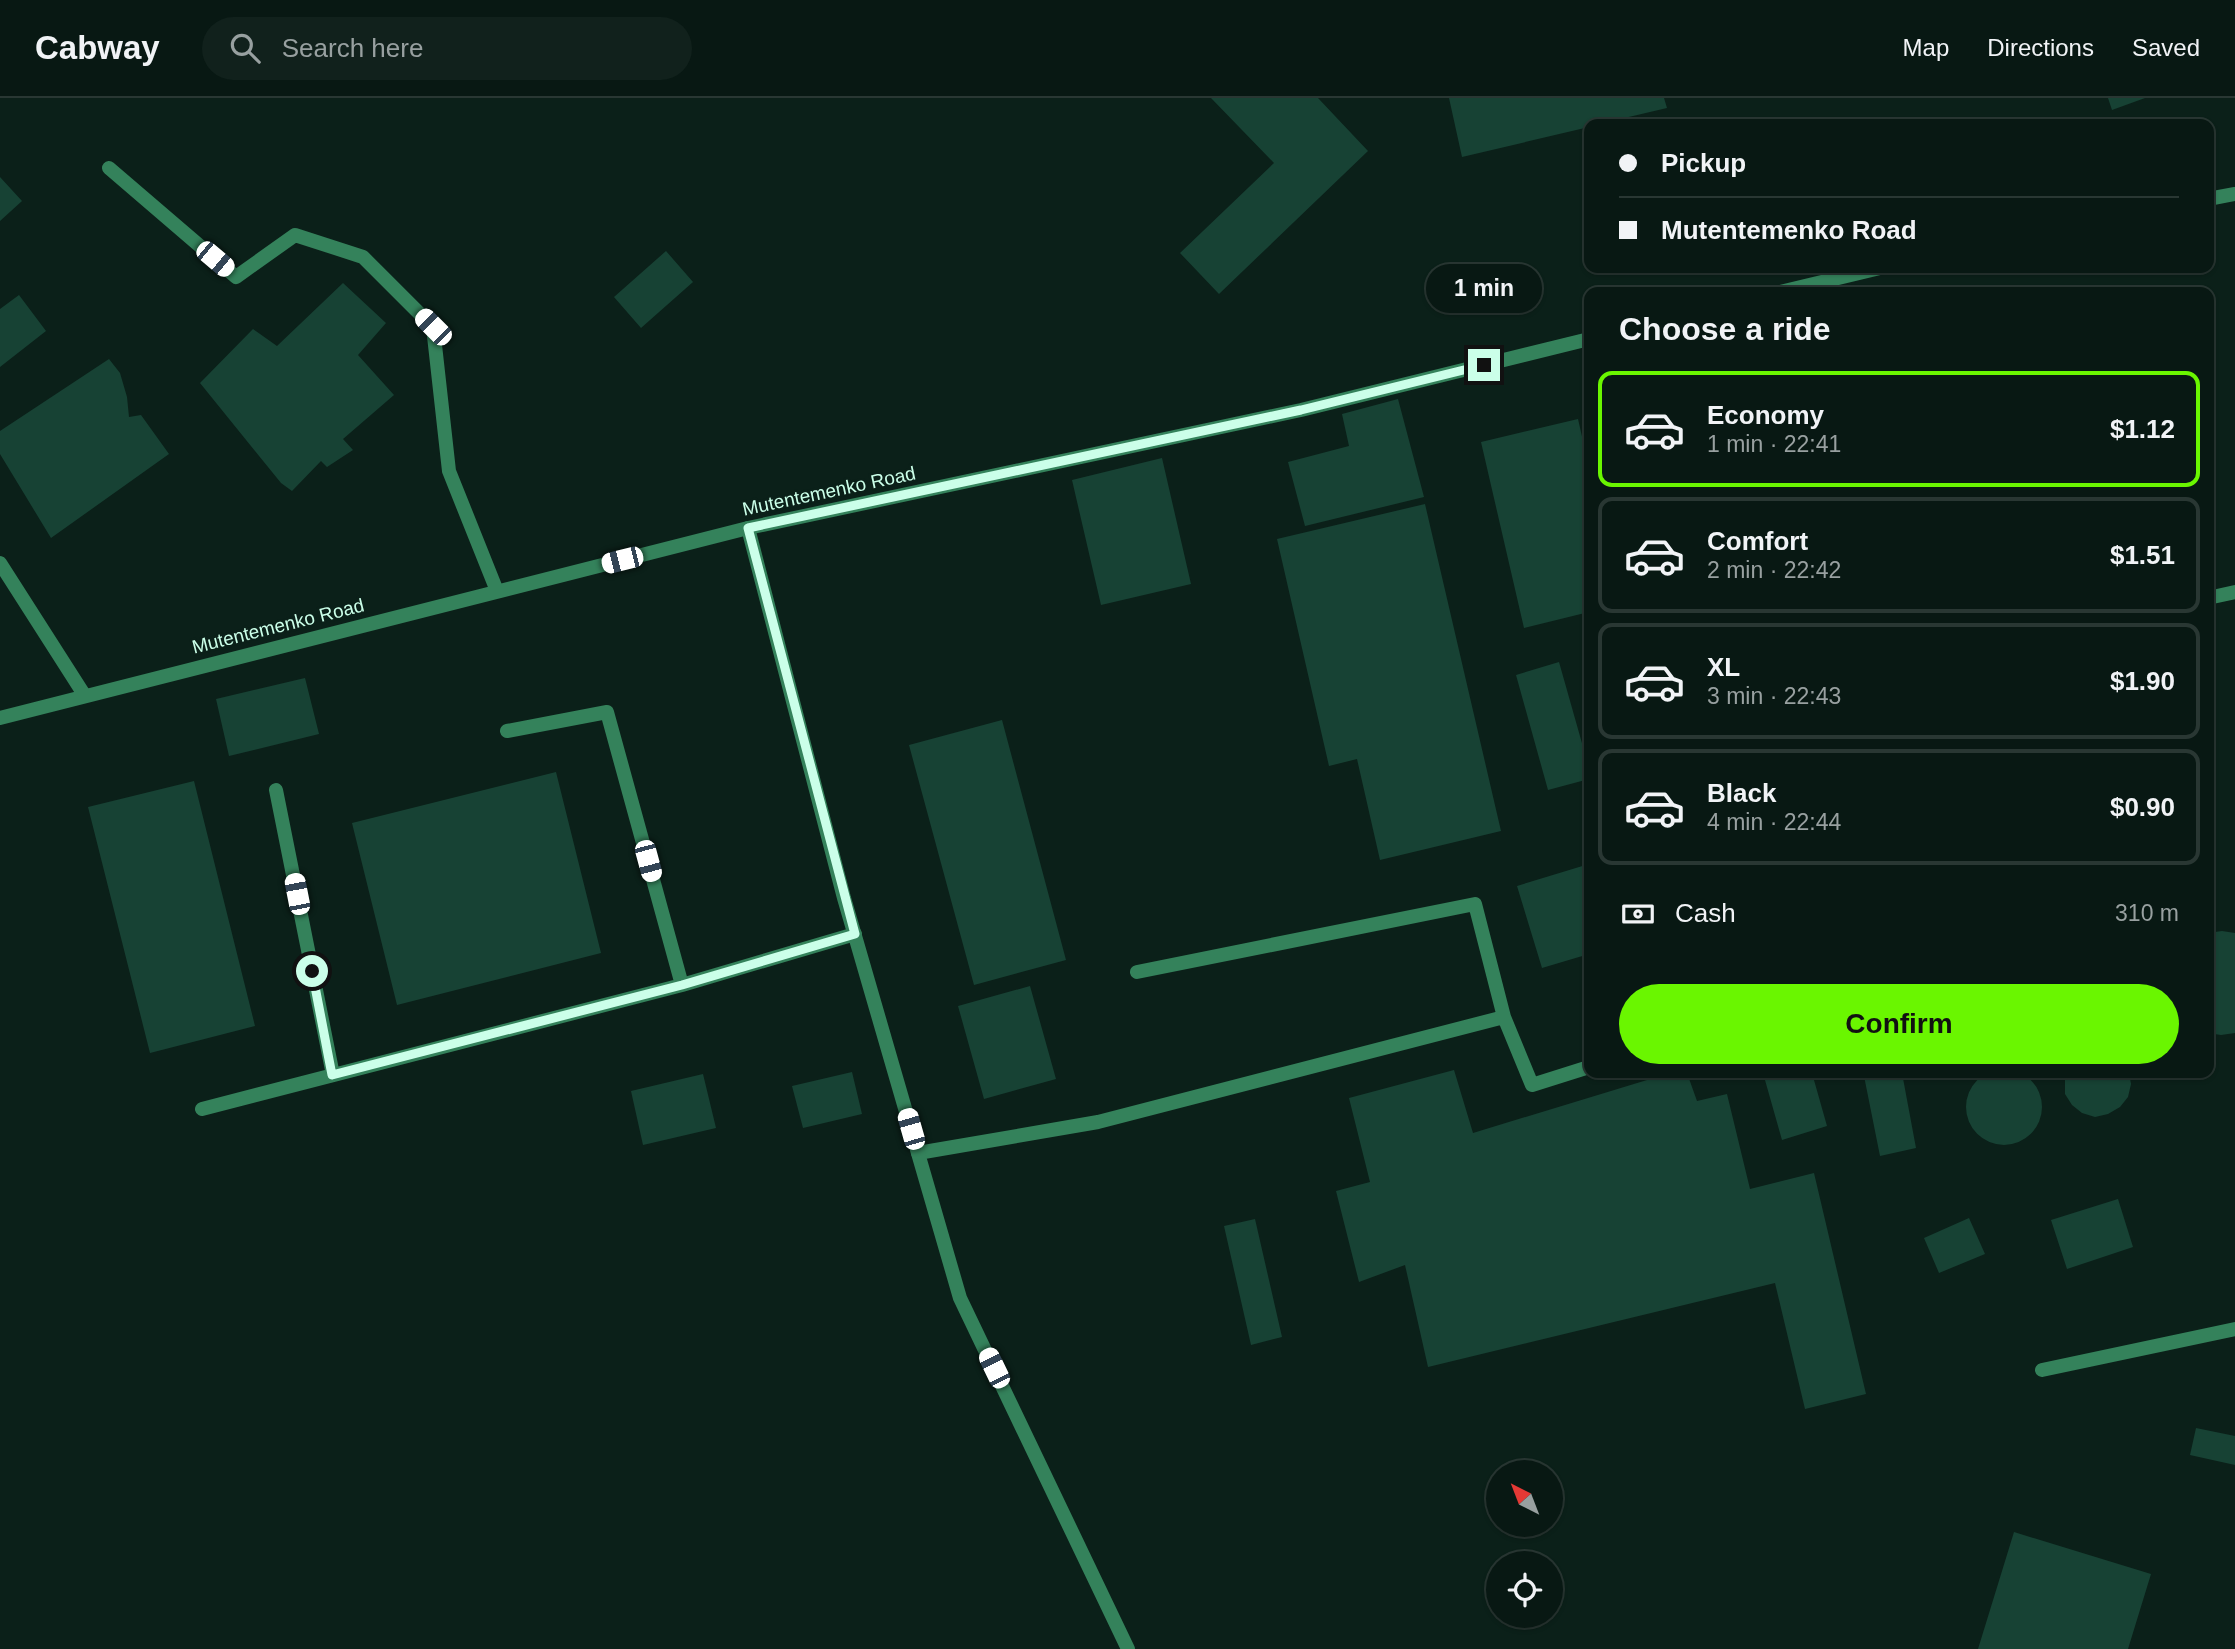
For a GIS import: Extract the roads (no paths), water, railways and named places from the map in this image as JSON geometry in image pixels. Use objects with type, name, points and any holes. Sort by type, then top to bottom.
[{"type":"street","points":[[108,168],[236,277],[295,235],[363,257],[433,327],[449,471],[497,591]]},
{"type":"street","points":[[2214,198],[2235,194]]},
{"type":"street","points":[[1801,287],[1859,273]]},
{"type":"street","name":"Mutentemenko Road","points":[[0,718],[748,528],[1301,410],[1584,340]]},
{"type":"street","points":[[748,528],[855,934],[960,1298],[1128,1649]]},
{"type":"street","points":[[0,563],[85,696]]},
{"type":"street","points":[[2214,597],[2235,592]]},
{"type":"street","points":[[507,731],[607,712],[682,985]]},
{"type":"street","points":[[276,790],[332,1075]]},
{"type":"street","points":[[1137,972],[1475,904],[1504,1017],[1532,1085],[1584,1069]]},
{"type":"street","points":[[202,1109],[682,985],[855,934]]},
{"type":"street","points":[[918,1153],[1098,1122],[1504,1017]]},
{"type":"street","points":[[2042,1370],[2235,1329]]}]
